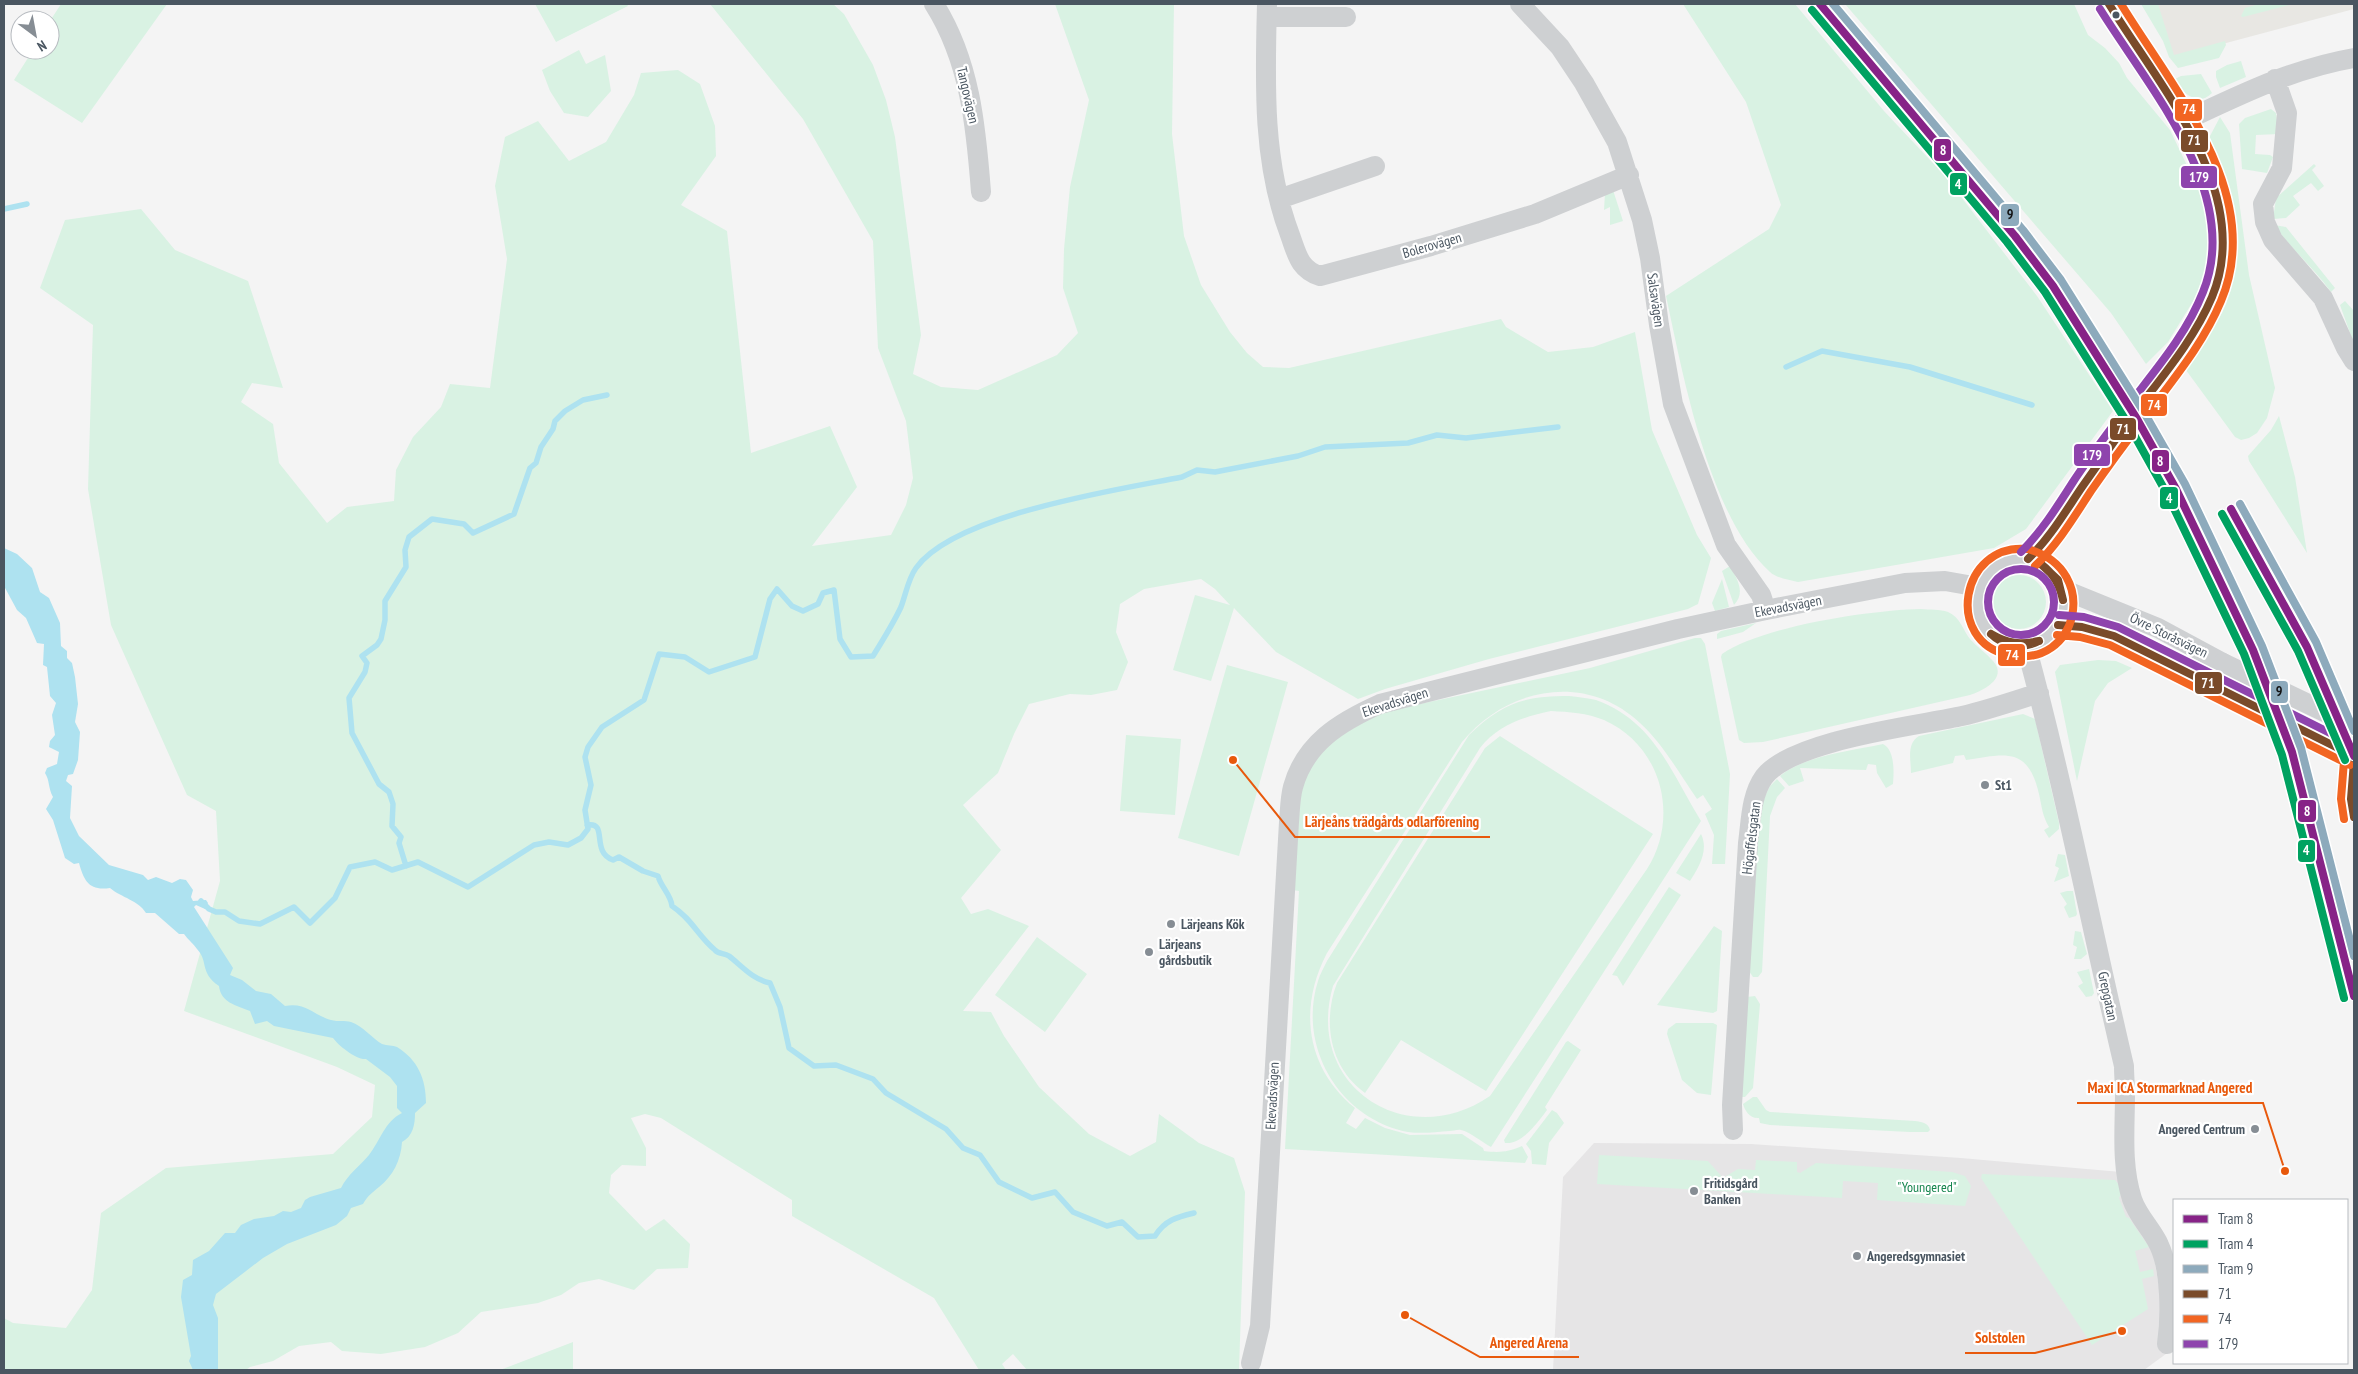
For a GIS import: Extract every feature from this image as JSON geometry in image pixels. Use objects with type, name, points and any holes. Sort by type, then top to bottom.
[{"type":"street","name":"Tangovägen","points":[[934,4],[950,32],[965,72],[976,134],[981,192]]},
{"type":"street","name":"Salsavägen","points":[[1520,4],[1560,47],[1584,83],[1605,119],[1629,175],[1642,220],[1650,258],[1659,325],[1673,404],[1726,545],[1761,595],[1766,610]]},
{"type":"street","points":[[2028,559],[2042,547],[2082,486],[2194,331],[2217,283],[2224,246],[2222,223],[2213,184],[2182,122],[2109,4]]},
{"type":"street","name":"Bolerovägen","points":[[1346,17],[1267,10],[1265,87],[1270,154],[1279,199],[1301,265],[1309,273],[1320,276],[1431,246],[1535,214],[1629,175]]},
{"type":"street","points":[[2182,122],[2275,79],[2308,67],[2354,58]]},
{"type":"street","points":[[2275,79],[2287,113],[2282,168],[2264,204],[2265,222],[2273,240],[2323,298],[2354,361]]},
{"type":"street","points":[[1279,199],[1375,166]]},
{"type":"street","points":[[2015,559],[2028,559],[2049,569],[2062,589],[2064,607],[2058,625],[2044,640],[2026,646],[2011,645],[1997,640],[1986,630],[1979,616],[1977,602],[1979,587],[1985,577],[1998,565],[2015,559]]},
{"type":"street","name":"Ekevadsvägen","points":[[1251,1363],[1260,1326],[1292,789],[1300,768],[1310,750],[1324,736],[1352,717],[1380,704],[1678,629],[1905,583],[1945,581],[1979,587]]},
{"type":"street","name":"Övre Storåsvägen","points":[[2062,589],[2158,628],[2224,663],[2354,726]]},
{"type":"street","name":"Övre Storåsvägen","points":[[2058,625],[2082,626],[2114,636],[2354,756]]},
{"type":"street","name":"Grepgatan","points":[[2026,646],[2039,692],[2084,882],[2124,1066],[2124,1150],[2126,1176],[2139,1217],[2159,1245],[2164,1262],[2171,1316],[2167,1344]]},
{"type":"street","name":"Högaffelsgatan","points":[[1733,1130],[1732,1105],[1748,843],[1754,800],[1765,776],[1775,766],[1799,753],[1851,739],[1963,716],[2039,692]]},
{"type":"shaded area","points":[[2144,4],[2354,4],[2354,9],[2170,58],[2164,39]]},
{"type":"shaded area","name":"Angeredsgymnasiet","points":[[1594,1143],[1751,1144],[1961,1158],[2121,1172],[2152,1246],[2170,1351],[2144,1370],[1553,1370],[1563,1177]]},
{"type":"green space","points":[[61,4],[167,4],[82,123],[14,80],[27,60],[60,60],[60,10],[57,10]]},
{"type":"green space","points":[[535,4],[627,4],[628,6],[556,42]]},
{"type":"green space","points":[[710,4],[833,4],[844,14],[873,65],[886,100],[895,137],[921,335],[913,374],[941,387],[978,390],[1057,355],[1078,333],[1063,288],[1064,249],[1070,187],[1089,100],[1055,4],[1174,4],[1172,134],[1184,236],[1201,285],[1230,332],[1247,353],[1263,367],[1289,368],[1501,319],[1506,327],[1548,352],[1593,347],[1635,332],[1652,430],[1697,535],[1711,558],[1698,604],[1688,609],[1489,659],[1385,689],[1358,699],[1276,652],[1234,608],[1211,681],[1173,670],[1195,595],[1230,605],[1215,589],[1201,579],[1144,589],[1120,604],[1116,632],[1128,662],[1117,690],[1091,695],[1070,694],[1029,704],[998,773],[963,805],[1001,850],[961,898],[971,914],[988,909],[1029,926],[963,1011],[991,1012],[1004,1036],[1039,1087],[1089,1134],[1130,1156],[1156,1142],[1159,1114],[1199,1143],[1234,1158],[1245,1192],[1239,1370],[1027,1370],[1013,1354],[1002,1364],[1006,1370],[979,1370],[934,1298],[792,1216],[792,1200],[661,1118],[645,1114],[631,1118],[646,1148],[646,1166],[622,1165],[611,1175],[609,1193],[646,1231],[664,1219],[690,1244],[688,1268],[657,1269],[634,1290],[599,1279],[579,1283],[561,1295],[538,1303],[481,1312],[458,1333],[425,1347],[381,1354],[342,1351],[331,1342],[299,1346],[273,1361],[250,1367],[246,1370],[4,1370],[4,1318],[13,1323],[66,1328],[92,1290],[101,1213],[166,1168],[333,1154],[372,1117],[375,1085],[337,1067],[184,1011],[220,881],[216,811],[187,795],[111,625],[88,489],[93,325],[40,288],[65,220],[141,209],[175,250],[248,281],[283,388],[252,383],[241,402],[273,424],[279,463],[327,523],[347,507],[394,501],[396,470],[413,437],[441,407],[450,384],[490,388],[507,259],[495,186],[505,137],[538,121],[569,161],[606,142],[634,95],[641,73],[678,70],[700,84],[715,126],[716,156],[681,205],[727,231],[751,453],[830,426],[857,487],[812,546],[891,535],[906,505],[913,478],[906,421],[878,348],[873,241],[803,119]]},
{"type":"green space","points":[[1683,4],[1795,4],[1884,111],[1945,176],[2037,296],[2113,411],[2026,529],[1994,548],[1798,582],[1776,576],[1770,572],[1749,548],[1730,517],[1702,443],[1690,404],[1666,296],[1769,229],[1781,205],[1746,102]]},
{"type":"green space","points":[[1845,4],[2074,4],[2088,35],[2105,48],[2119,63],[2127,78],[2170,130],[2207,207],[2211,228],[2210,249],[2203,285],[2168,342],[2146,364],[2111,313]]},
{"type":"green space","points":[[2141,4],[2158,4],[2174,55],[2225,41],[2226,45],[2219,58],[2178,68],[2169,57],[2163,41]]},
{"type":"green space","points":[[2259,4],[2293,4],[2241,16],[2245,8]]},
{"type":"green space","points":[[579,50],[586,64],[605,55],[611,91],[588,117],[564,113],[550,91],[542,70]]},
{"type":"green space","points":[[2241,61],[2246,77],[2220,88],[2216,71]]},
{"type":"green space","points":[[2201,74],[2212,93],[2201,99],[2191,97],[2173,80],[2181,76]]},
{"type":"green space","points":[[2271,109],[2276,113],[2279,134],[2256,135],[2255,154],[2273,157],[2267,173],[2242,169],[2239,124],[2245,118]]},
{"type":"green space","points":[[2220,117],[2230,133],[2249,275],[2275,388],[2267,418],[2257,433],[2241,440],[2235,437],[2183,366],[2218,321],[2226,304],[2232,283],[2236,242],[2234,223],[2225,184],[2210,145],[2210,136]]},
{"type":"green space","points":[[2314,164],[2316,166],[2312,170],[2324,186],[2318,191],[2311,183],[2293,196],[2300,205],[2286,218],[2273,219],[2276,198]]},
{"type":"green space","points":[[1613,190],[1623,221],[1610,225],[1610,207],[1604,210],[1605,193]]},
{"type":"green space","points":[[2274,225],[2286,227],[2335,288],[2331,292],[2288,242]]},
{"type":"green space","points":[[2345,301],[2354,311],[2354,344],[2340,305]]},
{"type":"green space","points":[[2279,416],[2295,477],[2307,553],[2249,461],[2248,456],[2271,430]]},
{"type":"green space","points":[[1730,566],[1738,581],[1740,590],[1738,600],[1734,605],[1722,571]]},
{"type":"green space","points":[[2014,575],[2024,575],[2034,579],[2042,587],[2046,602],[2042,617],[2034,625],[2024,629],[2014,629],[2004,625],[1996,617],[1992,607],[1992,597],[1996,587],[2004,579]]},
{"type":"green space","points":[[1722,579],[1729,607],[1715,611],[1712,603]]},
{"type":"green space","points":[[1921,609],[1945,611],[1956,617],[1970,639],[1997,667],[1998,673],[1996,678],[1987,687],[1970,695],[1763,742],[1744,743],[1739,740],[1721,657],[1722,654],[1740,644],[1763,635],[1818,621],[1847,616]]},
{"type":"green space","points":[[1756,623],[1743,632],[1717,639],[1717,634],[1721,631]]},
{"type":"green space","points":[[1695,638],[1701,638],[1705,644],[1730,774],[1725,864],[1712,864],[1714,835],[1705,814],[1712,809],[1703,795],[1697,799],[1663,749],[1640,723],[1619,707],[1596,697],[1572,692],[1548,693],[1524,698],[1501,709],[1480,723],[1462,742],[1327,953],[1318,974],[1312,995],[1310,1016],[1312,1036],[1317,1056],[1326,1075],[1355,1108],[1346,1123],[1356,1129],[1365,1118],[1385,1128],[1410,1135],[1462,1134],[1483,1148],[1484,1151],[1503,1152],[1522,1146],[1528,1157],[1525,1163],[1285,1149],[1299,891],[1293,890],[1301,791],[1305,777],[1317,756],[1333,741],[1377,713],[1590,668]]},
{"type":"green space","points":[[2098,660],[2116,661],[2132,668],[2108,683],[2095,701],[2077,781],[2055,672],[2060,665]]},
{"type":"green space","points":[[1227,665],[1288,682],[1239,856],[1178,838]]},
{"type":"green space","points":[[1553,696],[1596,700],[1616,709],[1633,721],[1659,750],[1701,821],[1491,1147],[1461,1130],[1413,1133],[1384,1124],[1362,1112],[1344,1096],[1330,1076],[1319,1054],[1314,1031],[1313,1006],[1318,981],[1327,961],[1469,735],[1492,715],[1503,709],[1526,700]],"holes":[[[1551,711],[1585,714],[1604,720],[1624,732],[1640,747],[1652,765],[1660,785],[1663,806],[1662,827],[1657,849],[1647,869],[1490,1096],[1458,1112],[1426,1117],[1396,1113],[1370,1100],[1348,1080],[1334,1054],[1328,1022],[1333,986],[1480,748],[1495,733],[1512,723]]]},
{"type":"green space","points":[[2023,714],[2035,719],[2059,823],[2059,829],[2049,838],[2044,830],[2049,827],[2034,779],[2028,768],[2021,761],[2013,757],[2003,755],[1966,760],[1964,755],[1955,756],[1953,763],[1911,773],[1912,743],[1919,736]]},
{"type":"green space","points":[[1126,735],[1181,739],[1175,815],[1120,811]]},
{"type":"green space","points":[[1500,736],[1653,834],[1486,1091],[1401,1040],[1365,1093],[1353,1083],[1344,1071],[1332,1043],[1330,1013],[1337,983],[1485,748]]},
{"type":"green space","points":[[1883,744],[1890,751],[1893,768],[1893,784],[1886,788],[1877,773],[1876,765],[1868,764],[1866,770],[1800,768],[1804,781],[1789,786],[1780,776],[1790,769],[1815,758]]},
{"type":"green space","points":[[1777,779],[1785,788],[1777,797],[1770,816],[1762,972],[1758,977],[1753,977],[1749,971],[1757,837],[1763,800],[1770,786]]},
{"type":"green space","points":[[1701,834],[1704,846],[1702,858],[1690,881],[1676,873]]},
{"type":"green space","points":[[2058,854],[2065,855],[2069,876],[2054,882],[2059,868],[2055,866]]},
{"type":"green space","points":[[1669,887],[1681,895],[1623,986],[1617,976],[1612,975]]},
{"type":"green space","points":[[2073,891],[2077,914],[2069,918],[2064,907],[2067,904],[2060,893]]},
{"type":"green space","points":[[1714,926],[1722,931],[1717,1011],[1713,1013],[1657,1005]]},
{"type":"green space","points":[[2075,931],[2081,932],[2087,954],[2081,959],[2074,959],[2077,947],[2073,945]]},
{"type":"green space","points":[[1037,937],[1087,974],[1045,1032],[995,995]]},
{"type":"green space","points":[[2089,969],[2094,993],[2092,996],[2086,997],[2078,986],[2083,983],[2077,972]]},
{"type":"green space","points":[[1755,996],[1760,1004],[1753,1088],[1745,1097],[1741,1097],[1747,997]]},
{"type":"green space","points":[[1676,1023],[1713,1023],[1717,1025],[1711,1095],[1697,1093],[1682,1080],[1667,1034],[1668,1029]]},
{"type":"green space","points":[[1568,1041],[1581,1050],[1545,1107],[1547,1110],[1523,1137],[1511,1143],[1505,1143],[1504,1140]]},
{"type":"green space","points":[[1753,1097],[1757,1097],[1766,1110],[1770,1112],[1915,1121],[1926,1124],[1930,1130],[1928,1132],[1910,1132],[1770,1125],[1760,1123],[1759,1118],[1751,1116],[1747,1112],[1743,1104]]},
{"type":"green space","points":[[1552,1110],[1557,1113],[1564,1123],[1549,1143],[1546,1165],[1532,1164],[1531,1151],[1526,1144]]},
{"type":"green space","name":"\"Youngered\"","points":[[1599,1155],[1708,1161],[1723,1178],[1738,1169],[1755,1170],[1756,1160],[1797,1162],[1797,1172],[1800,1173],[1816,1163],[1952,1172],[1965,1176],[1971,1186],[1965,1206],[1877,1200],[1878,1183],[1843,1181],[1842,1198],[1597,1184]]},
{"type":"green space","points":[[1982,1174],[2115,1180],[2120,1189],[2119,1198],[2126,1217],[2129,1218],[2149,1247],[2135,1251],[2140,1272],[2153,1269],[2154,1276],[2142,1279],[2148,1309],[2092,1345],[1981,1178]]},
{"type":"green space","points":[[573,1342],[573,1370],[500,1370]]},
{"type":"water","points":[[4,548],[17,554],[32,568],[40,592],[49,598],[60,623],[61,646],[67,651],[67,658],[72,663],[78,704],[75,722],[80,732],[78,760],[73,774],[68,775],[66,781],[72,786],[70,818],[79,836],[109,865],[143,875],[148,880],[156,877],[172,883],[180,879],[186,880],[193,890],[191,897],[193,901],[206,900],[208,903],[205,909],[196,905],[194,907],[233,968],[230,975],[242,980],[256,991],[271,994],[285,1006],[304,1007],[325,1018],[351,1022],[359,1026],[382,1044],[397,1047],[404,1052],[415,1064],[422,1078],[426,1103],[415,1113],[413,1130],[409,1137],[402,1142],[400,1155],[395,1167],[384,1183],[368,1196],[363,1204],[351,1208],[347,1216],[336,1225],[287,1244],[263,1258],[216,1294],[213,1305],[218,1318],[218,1370],[193,1370],[189,1361],[191,1356],[181,1297],[183,1280],[192,1275],[193,1260],[209,1251],[225,1233],[235,1233],[241,1225],[254,1219],[274,1216],[283,1211],[291,1212],[301,1208],[305,1200],[310,1197],[341,1188],[373,1150],[391,1121],[402,1113],[397,1108],[397,1086],[390,1077],[366,1059],[352,1055],[333,1038],[274,1026],[267,1021],[255,1024],[250,1011],[226,1000],[220,992],[219,986],[206,972],[201,954],[184,934],[179,934],[155,913],[146,913],[139,905],[110,888],[103,889],[92,886],[85,880],[79,863],[74,864],[65,858],[53,820],[46,809],[53,797],[45,773],[47,768],[57,764],[59,752],[49,747],[50,741],[55,735],[52,715],[56,703],[50,696],[47,667],[43,665],[44,644],[37,643],[26,618],[17,610],[4,586]]},
{"type":"waterway","points":[[4,209],[27,204]]},
{"type":"waterway","points":[[1786,367],[1822,351],[1910,367],[2032,405]]},
{"type":"waterway","points":[[406,866],[399,843],[401,837],[392,826],[393,804],[389,792],[379,784],[352,733],[349,698],[365,672],[367,663],[362,656],[377,645],[381,639],[385,620],[385,601],[406,567],[405,550],[409,537],[432,519],[464,524],[473,533],[514,514],[530,468],[536,463],[541,447],[553,429],[555,421],[565,411],[583,400],[607,395]]},
{"type":"waterway","points":[[201,901],[209,909],[216,912],[225,912],[239,921],[260,924],[294,907],[310,923],[335,898],[350,867],[375,862],[392,870],[418,862],[468,887],[534,845],[549,842],[568,845],[581,838],[588,829],[585,810],[591,785],[585,757],[588,747],[602,727],[644,700],[659,654],[685,657],[709,672],[755,657],[770,599],[777,589],[792,606],[803,611],[818,604],[823,593],[834,590],[840,639],[851,657],[873,656],[901,607],[916,568],[936,549],[965,533],[1000,519],[1080,497],[1182,477],[1197,470],[1215,472],[1298,456],[1325,447],[1408,443],[1437,435],[1466,438],[1558,427]]},
{"type":"waterway","points":[[587,825],[593,825],[597,828],[602,851],[606,856],[613,860],[619,857],[643,871],[658,876],[670,898],[672,906],[685,916],[716,951],[729,956],[753,975],[770,983],[780,1007],[789,1048],[814,1066],[836,1065],[873,1079],[886,1093],[946,1129],[963,1148],[980,1155],[999,1182],[1032,1198],[1055,1192],[1073,1212],[1107,1226],[1122,1222],[1138,1237],[1155,1236],[1163,1226],[1172,1220],[1194,1213]]},
{"type":"tram line","name":"8","points":[[1820,4],[2015,236],[2053,286],[2137,419],[2176,489],[2253,650],[2292,752],[2354,996]]},
{"type":"tram line","name":"9","points":[[1833,4],[2023,230],[2061,280],[2145,414],[2185,484],[2262,646],[2301,748],[2354,956]]},
{"type":"tram line","name":"4","points":[[1812,10],[2007,242],[2045,292],[2128,424],[2167,494],[2244,654],[2282,755],[2344,998]]},
{"type":"tram line","name":"9","points":[[2240,504],[2316,642],[2354,731]]},
{"type":"tram line","name":"8","points":[[2231,509],[2307,647],[2354,756]]},
{"type":"tram line","name":"4","points":[[2222,514],[2298,651],[2345,760]]},
{"type":"tram line","points":[[2288,613],[2307,669],[2354,785]]},
{"type":"transit line","name":"71","points":[[2028,559],[2050,534],[2195,330],[2212,297],[2222,258],[2221,219],[2212,181],[2196,143],[2153,70],[2109,4]]},
{"type":"transit line","name":"74","points":[[2035,566],[2058,539],[2109,465],[2195,350],[2221,301],[2232,261],[2232,222],[2223,183],[2207,145],[2187,107],[2121,4]]},
{"type":"transit line","name":"179","points":[[2021,552],[2055,510],[2091,456],[2177,341],[2203,292],[2212,255],[2211,218],[2201,180],[2185,143],[2165,107],[2100,9]]},
{"type":"transit line","name":"74","points":[[2027,549],[2004,551],[1987,561],[1975,576],[1969,595],[1968,614],[1975,632],[1988,646],[2009,655],[2033,655],[2052,647],[2065,633],[2072,616],[2073,596],[2067,577],[2053,561],[2031,550]]},
{"type":"transit line","name":"71","points":[[2042,565],[2058,580],[2063,600]]},
{"type":"transit line","name":"71","points":[[2042,565],[2056,580],[2063,600]]},
{"type":"transit line","name":"179","points":[[2021,569],[2034,572],[2044,579],[2051,589],[2054,602],[2051,615],[2044,625],[2034,632],[2021,635],[2008,632],[1998,625],[1991,615],[1988,602],[1991,589],[1998,579],[2008,572],[2021,569]]},
{"type":"transit line","name":"179","points":[[2059,615],[2084,617],[2118,627],[2354,745]]},
{"type":"transit line","name":"71","points":[[2058,625],[2082,627],[2114,636],[2354,756]]},
{"type":"transit line","name":"71","points":[[1991,634],[2014,643],[2039,641]]},
{"type":"transit line","name":"71","points":[[1991,634],[2002,642],[2020,646],[2039,641]]},
{"type":"transit line","name":"74","points":[[2057,635],[2080,637],[2110,645],[2350,765]]},
{"type":"transit line","name":"74","points":[[2344,761],[2341,799],[2344,819]]},
{"type":"transit line","name":"71","points":[[2354,762],[2351,799],[2354,817]]},
{"type":"place","name":"Lärjeåns trädgårds odlarförening","points":[[1233,760]]},
{"type":"place","name":"St1","points":[[1985,785]]},
{"type":"place","name":"Lärjeans Kök","points":[[1171,924]]},
{"type":"place","name":"Lärjeans gårdsbutik","points":[[1149,952]]},
{"type":"place","name":"Angered Centrum","points":[[2255,1129]]},
{"type":"place","name":"Maxi ICA Stormarknad Angered","points":[[2285,1171]]},
{"type":"place","name":"Fritidsgård Banken","points":[[1694,1191]]},
{"type":"place","name":"Angeredsgymnasiet","points":[[1857,1256]]},
{"type":"place","name":"Angered Arena","points":[[1405,1315]]},
{"type":"place","name":"Solstolen","points":[[2122,1331]]}]
